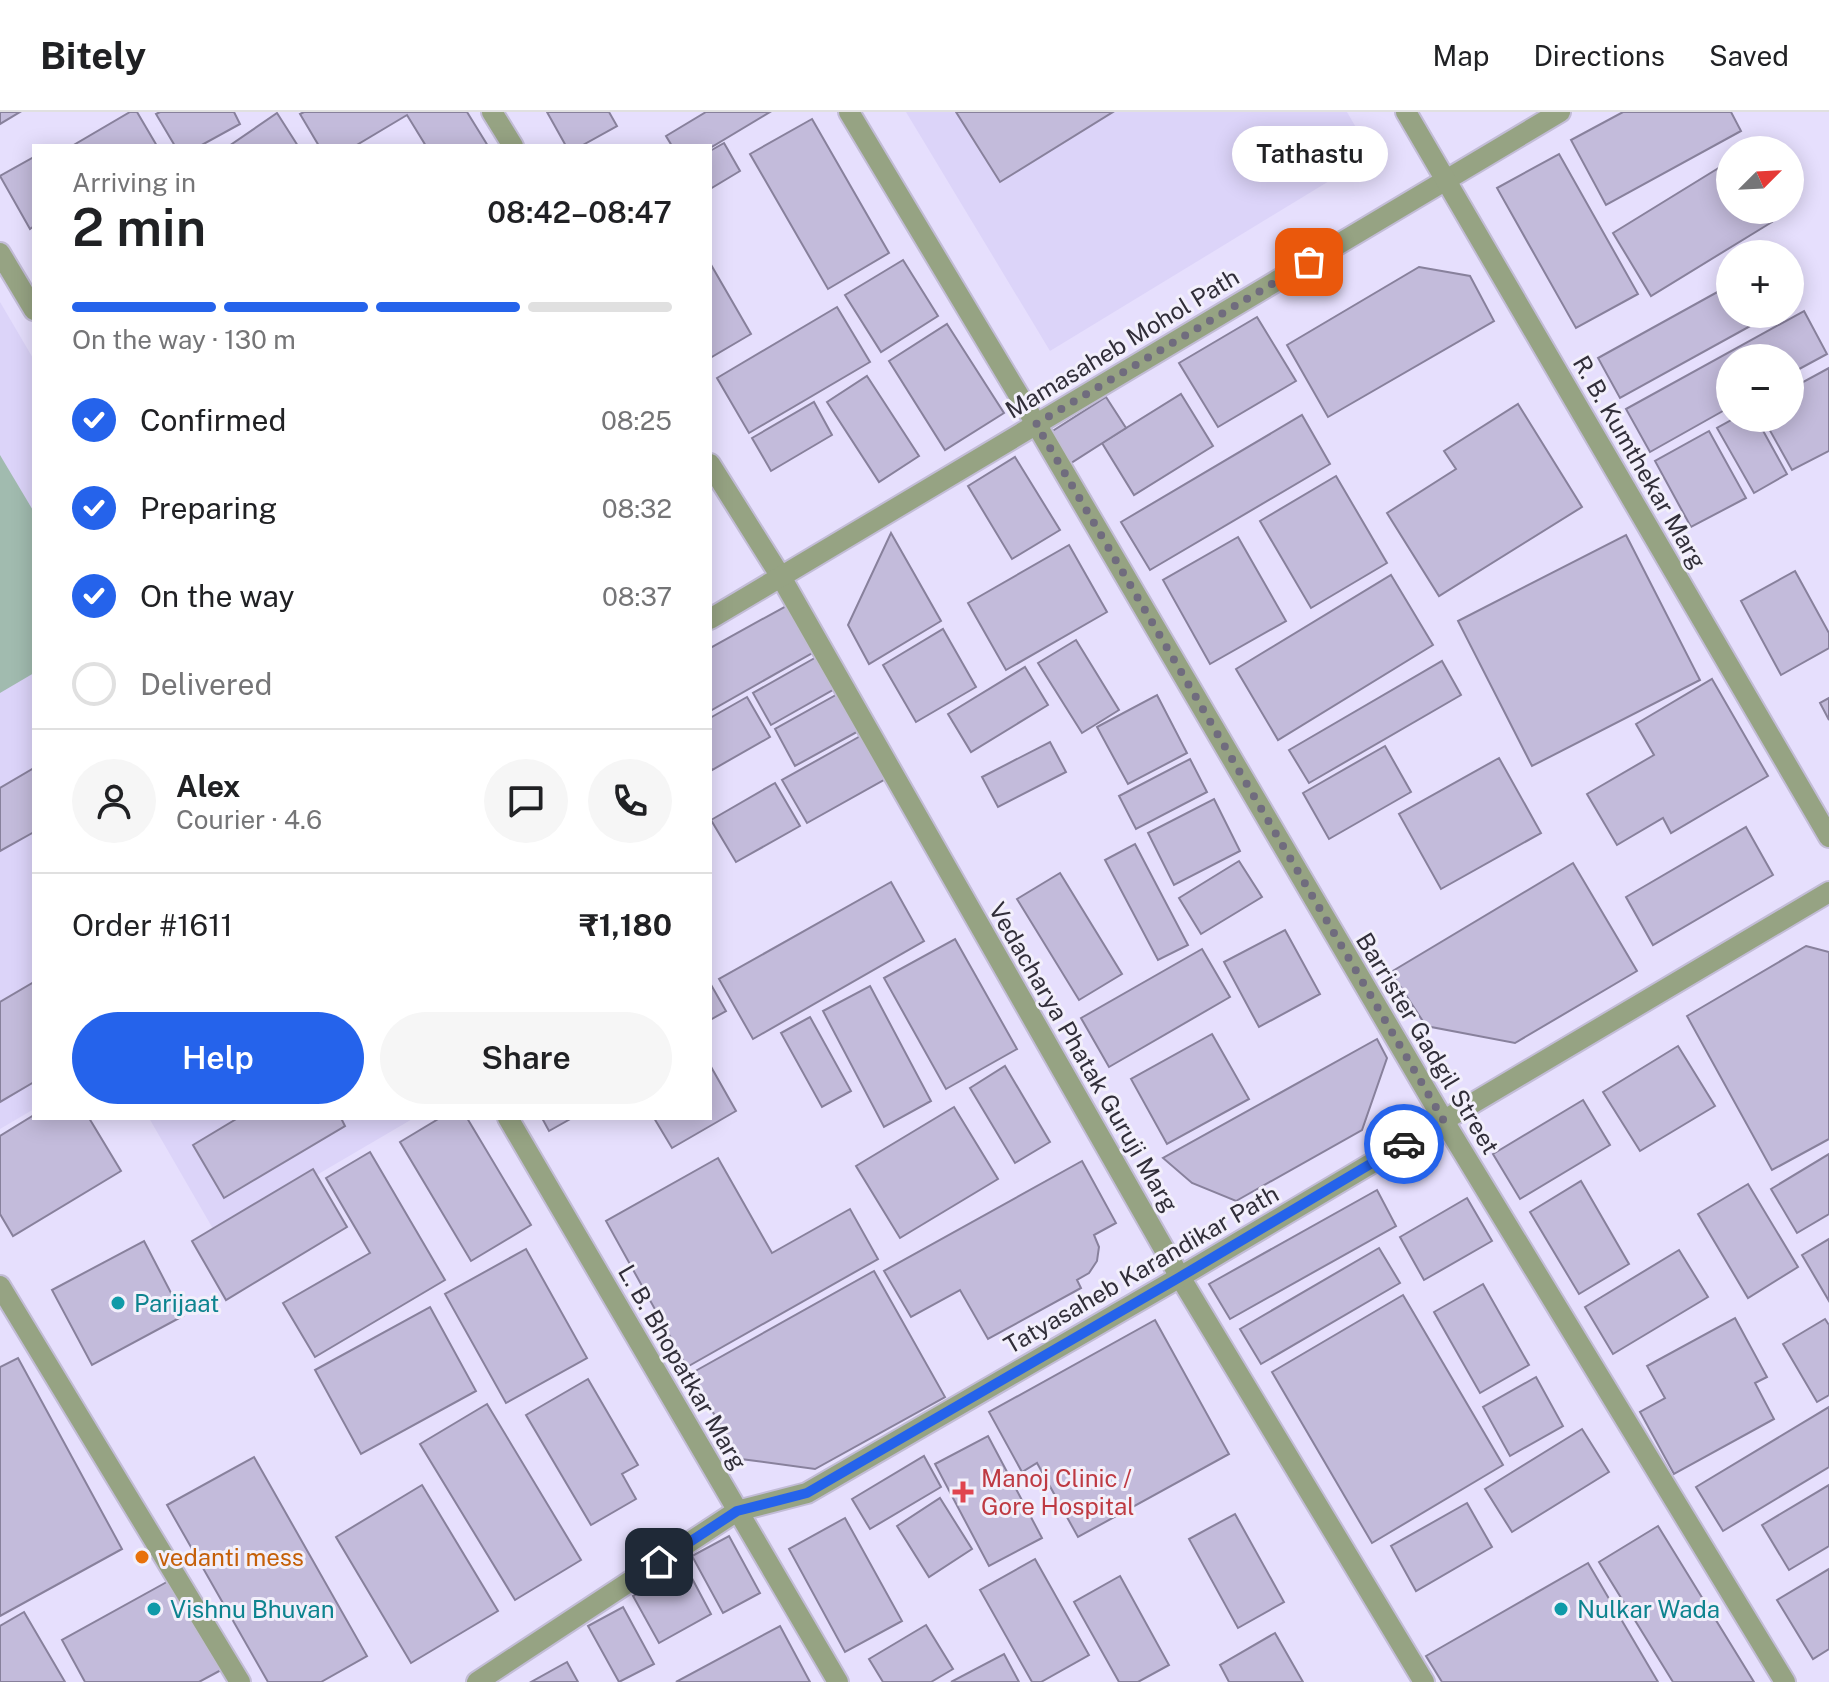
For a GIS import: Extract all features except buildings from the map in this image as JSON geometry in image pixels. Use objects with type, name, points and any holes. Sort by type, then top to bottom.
[{"type":"street","points":[[492,112],[512,144]]},
{"type":"street","name":"Barrister Gadgil Street","points":[[849,112],[1036,424],[1444,1121],[1785,1682]]},
{"type":"street","name":"R. B. Kumthekar Marg","points":[[1406,112],[1829,837]]},
{"type":"street","name":"Mamasaheb Mohol Path","points":[[712,618],[1560,112]]},
{"type":"street","points":[[0,253],[32,307]]},
{"type":"street","name":"Vedacharya Phatak Guruji Marg","points":[[712,467],[781,577],[1180,1277],[1424,1682]]},
{"type":"street","name":"Tatyasaheb Karandikar Path","points":[[477,1682],[737,1511],[807,1493],[1180,1277],[1829,892]]},
{"type":"street","name":"L. B. Bhopatkar Marg","points":[[509,1120],[838,1682]]},
{"type":"street","points":[[0,1286],[240,1682]]},
{"type":"shaded area","points":[[906,112],[1347,112],[1372,155],[1050,351]]},
{"type":"shaded area","points":[[0,302],[32,357],[32,1110],[0,1129]]},
{"type":"shaded area","points":[[150,1120],[411,1120],[216,1234]]},
{"type":"green space","points":[[0,455],[32,509],[32,674],[0,693]]},
{"type":"way so far","points":[[1309,262],[1036,424],[1444,1121],[1404,1144]]},
{"type":"place","name":"Tathastu","points":[[1309,262]]},
{"type":"place","name":"Parijaat","points":[[118,1303]]},
{"type":"place","name":"Manoj Clinic / Gore Hospital","points":[[963,1492]]},
{"type":"place","name":"vedanti mess","points":[[142,1557]]},
{"type":"place","name":"Vishnu Bhuvan","points":[[154,1609]]},
{"type":"place","name":"Nulkar Wada","points":[[1561,1609]]},
{"type":"route","points":[[659,1562],[737,1511],[807,1493],[1404,1144]]}]
